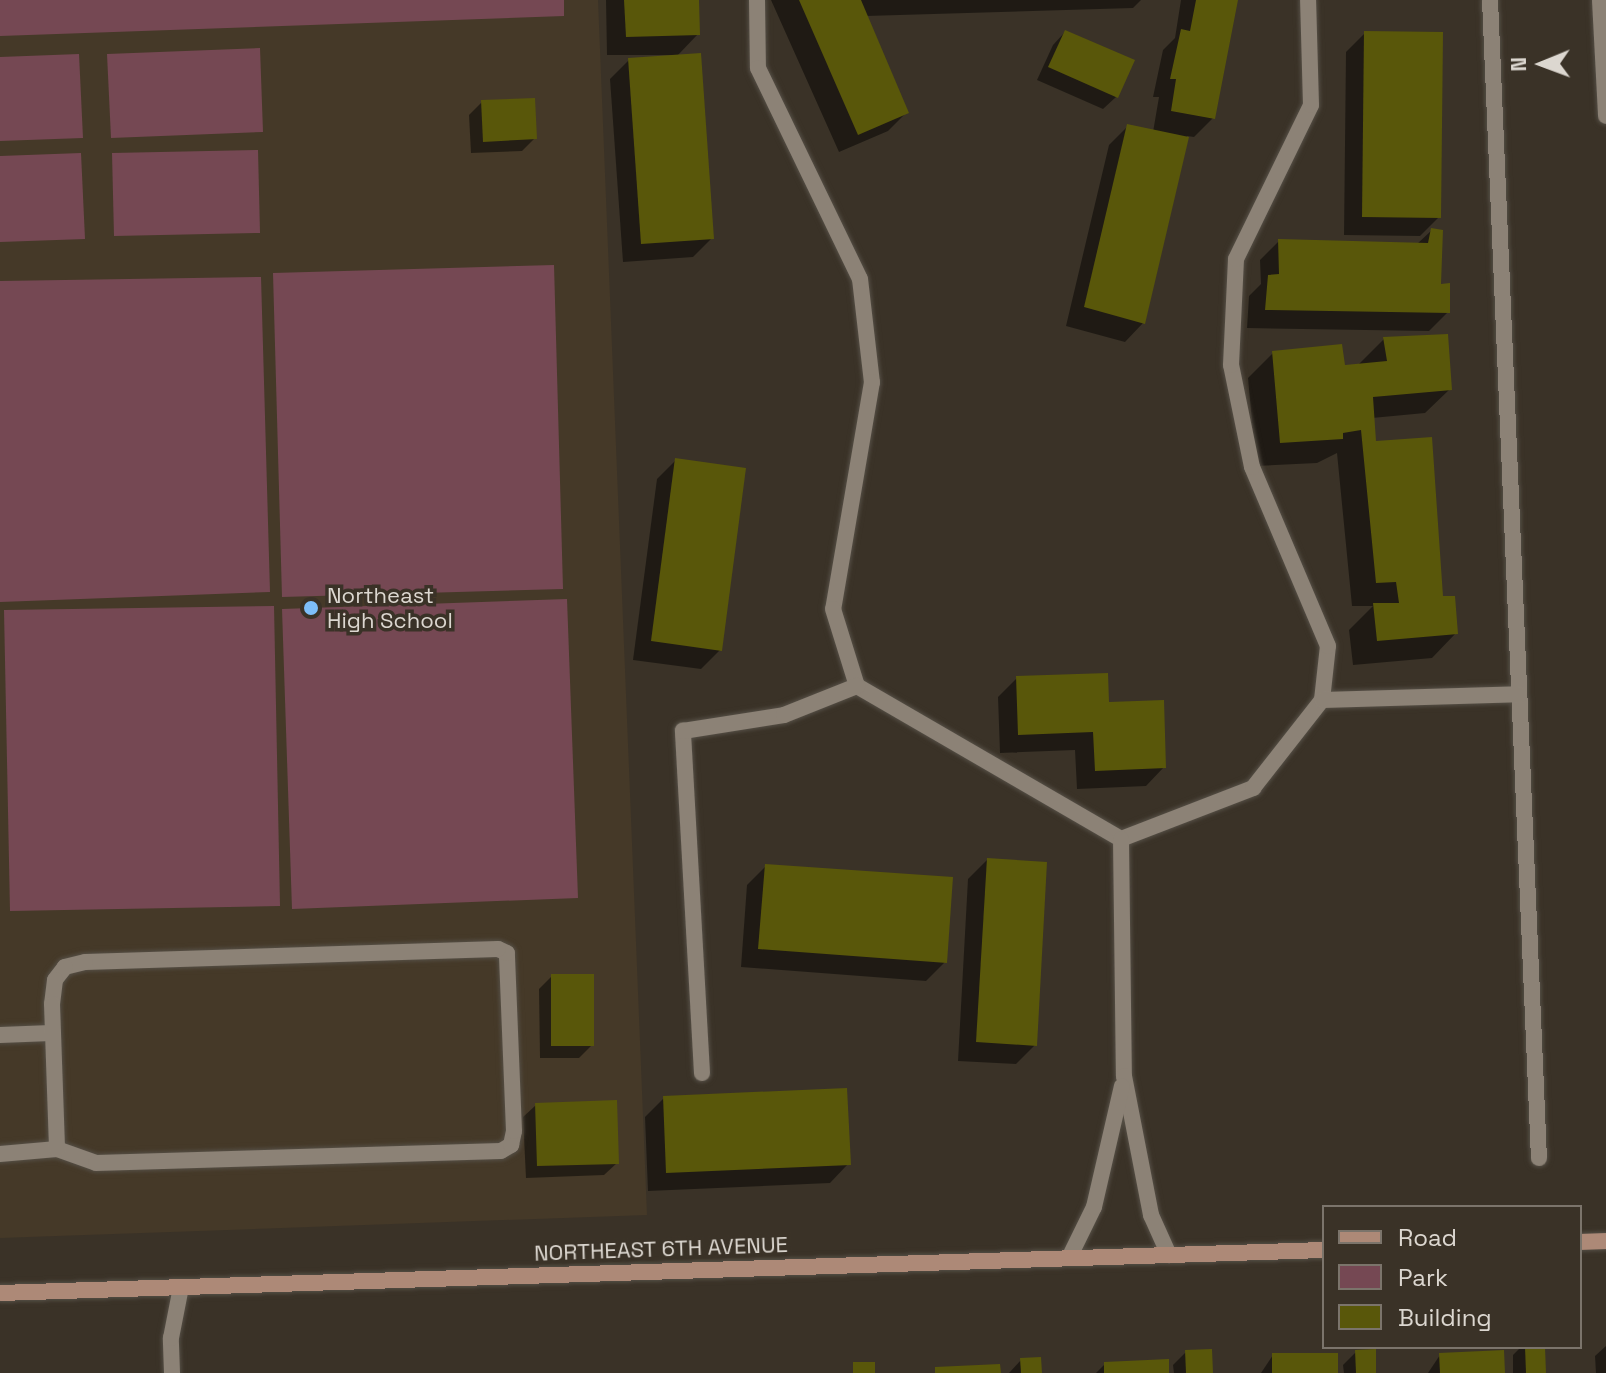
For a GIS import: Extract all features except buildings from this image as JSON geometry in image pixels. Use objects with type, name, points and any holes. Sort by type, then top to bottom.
[{"type":"street","points":[[757,0],[758,68],[860,279],[872,382],[833,609],[857,686],[1121,839]]},
{"type":"street","points":[[1121,839],[1253,788],[1322,700],[1328,646],[1252,467],[1231,365],[1236,259],[1311,105],[1308,0]]},
{"type":"street","points":[[1490,0],[1539,1158]]},
{"type":"street","points":[[1600,0],[1606,116]]},
{"type":"street","points":[[702,1073],[683,731],[784,715],[857,686]]},
{"type":"street","points":[[1322,700],[1519,694]]},
{"type":"street","points":[[1121,839],[1124,1076],[1151,1215],[1169,1255]]},
{"type":"street","points":[[0,1154],[57,1149],[96,1163],[501,1151],[511,1145],[514,1131],[511,967],[507,953],[498,949],[85,962],[65,967],[55,980],[51,1033],[57,1149]]},
{"type":"street","points":[[0,1035],[51,1033]]},
{"type":"street","points":[[1069,1258],[1094,1207],[1124,1076]]},
{"type":"street","points":[[1582,1242],[1606,1241]]},
{"type":"street","name":"NORTHEAST 6TH AVENUE","points":[[0,1293],[1322,1250]]},
{"type":"street","points":[[172,1373],[171,1338],[181,1287]]},
{"type":"shaded area","name":"Northeast High School","points":[[0,0],[598,0],[647,1215],[0,1238]]},
{"type":"green space","points":[[0,0],[564,0],[564,16],[0,36]]},
{"type":"green space","points":[[260,48],[263,132],[111,138],[107,54]]},
{"type":"green space","points":[[79,54],[83,138],[0,141],[0,57]]},
{"type":"green space","points":[[258,150],[260,233],[114,236],[112,153]]},
{"type":"green space","points":[[81,153],[85,239],[0,242],[0,156]]},
{"type":"green space","points":[[554,265],[563,589],[282,597],[273,273]]},
{"type":"green space","points":[[261,277],[270,592],[0,602],[0,281]]},
{"type":"green space","points":[[567,599],[578,898],[292,909],[282,609]]},
{"type":"green space","points":[[274,606],[280,906],[10,911],[4,610]]},
{"type":"place","name":"Northeast High School","points":[[311,608]]}]
